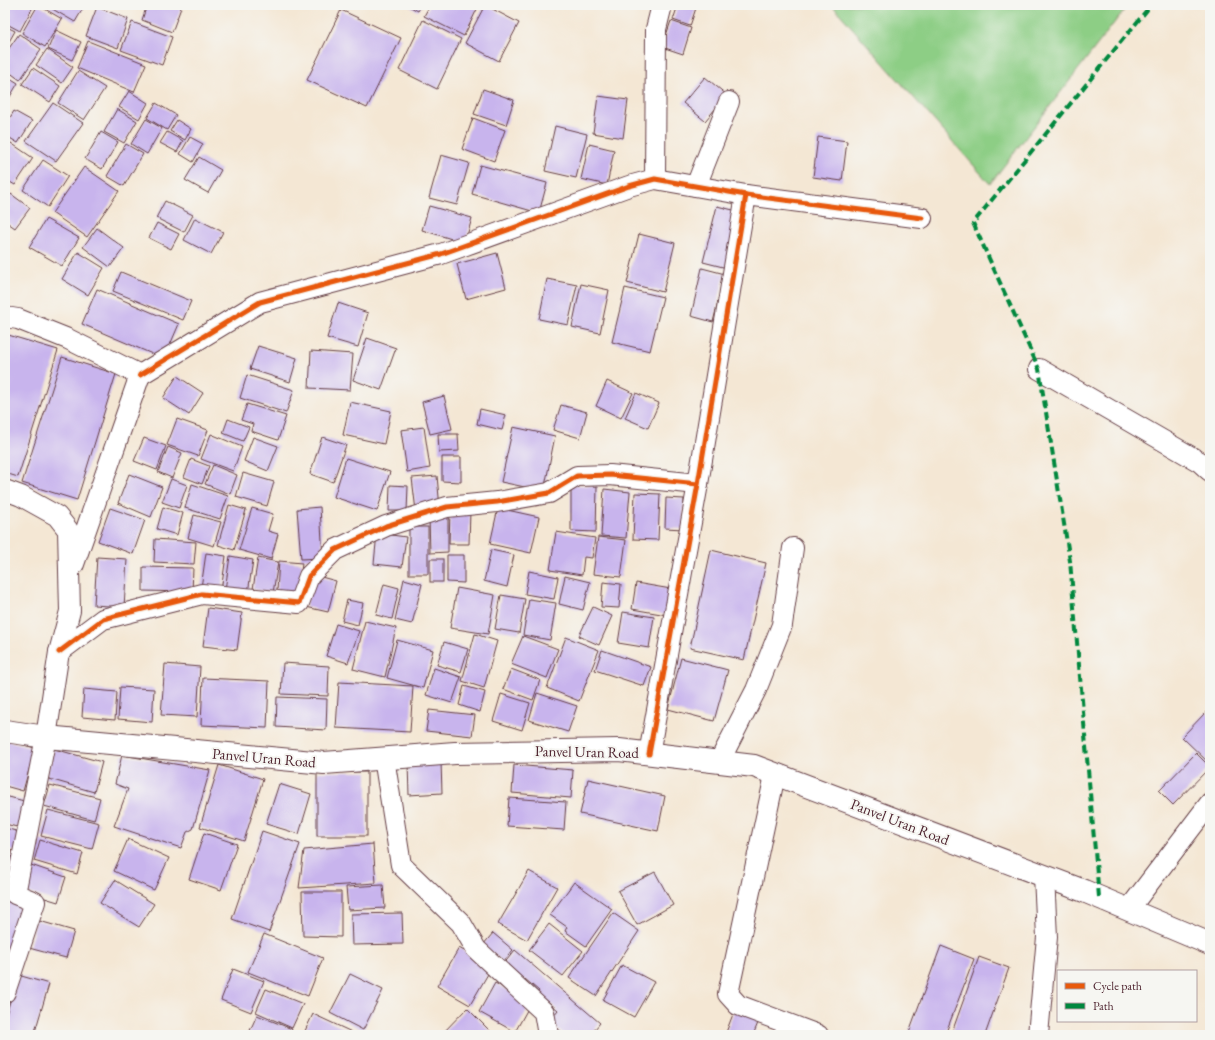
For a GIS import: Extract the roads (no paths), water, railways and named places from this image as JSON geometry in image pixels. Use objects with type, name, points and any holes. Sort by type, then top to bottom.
[{"type":"main road","name":"Panvel Uran Road","points":[[5,731],[46,737],[324,763],[455,753],[619,750],[754,766],[1129,909],[1210,944]]},
{"type":"street","points":[[655,179],[656,28],[662,5]]},
{"type":"street","points":[[696,186],[729,102]]},
{"type":"street","points":[[70,578],[140,375],[260,302],[441,254],[655,179],[746,194],[922,218]]},
{"type":"street","points":[[649,754],[698,484],[746,194]]},
{"type":"street","points":[[5,317],[18,319],[68,340],[140,375]]},
{"type":"street","points":[[1039,369],[1200,462],[1210,471]]},
{"type":"street","points":[[59,652],[103,619],[202,594],[299,603],[309,576],[335,550],[386,526],[447,507],[497,502],[549,493],[577,476],[610,475],[698,484]]},
{"type":"street","points":[[5,490],[21,496],[57,516],[68,530],[70,578],[70,611],[59,652],[46,737],[15,894],[35,902],[5,992]]},
{"type":"street","points":[[720,762],[756,690],[782,625],[793,548]]},
{"type":"street","points":[[384,758],[401,865],[461,923],[476,949],[544,1012],[548,1035]]},
{"type":"street","points":[[775,775],[728,994],[738,1005],[818,1035]]},
{"type":"street","points":[[1129,909],[1210,803]]},
{"type":"street","points":[[1038,1035],[1047,937],[1044,876]]}]
